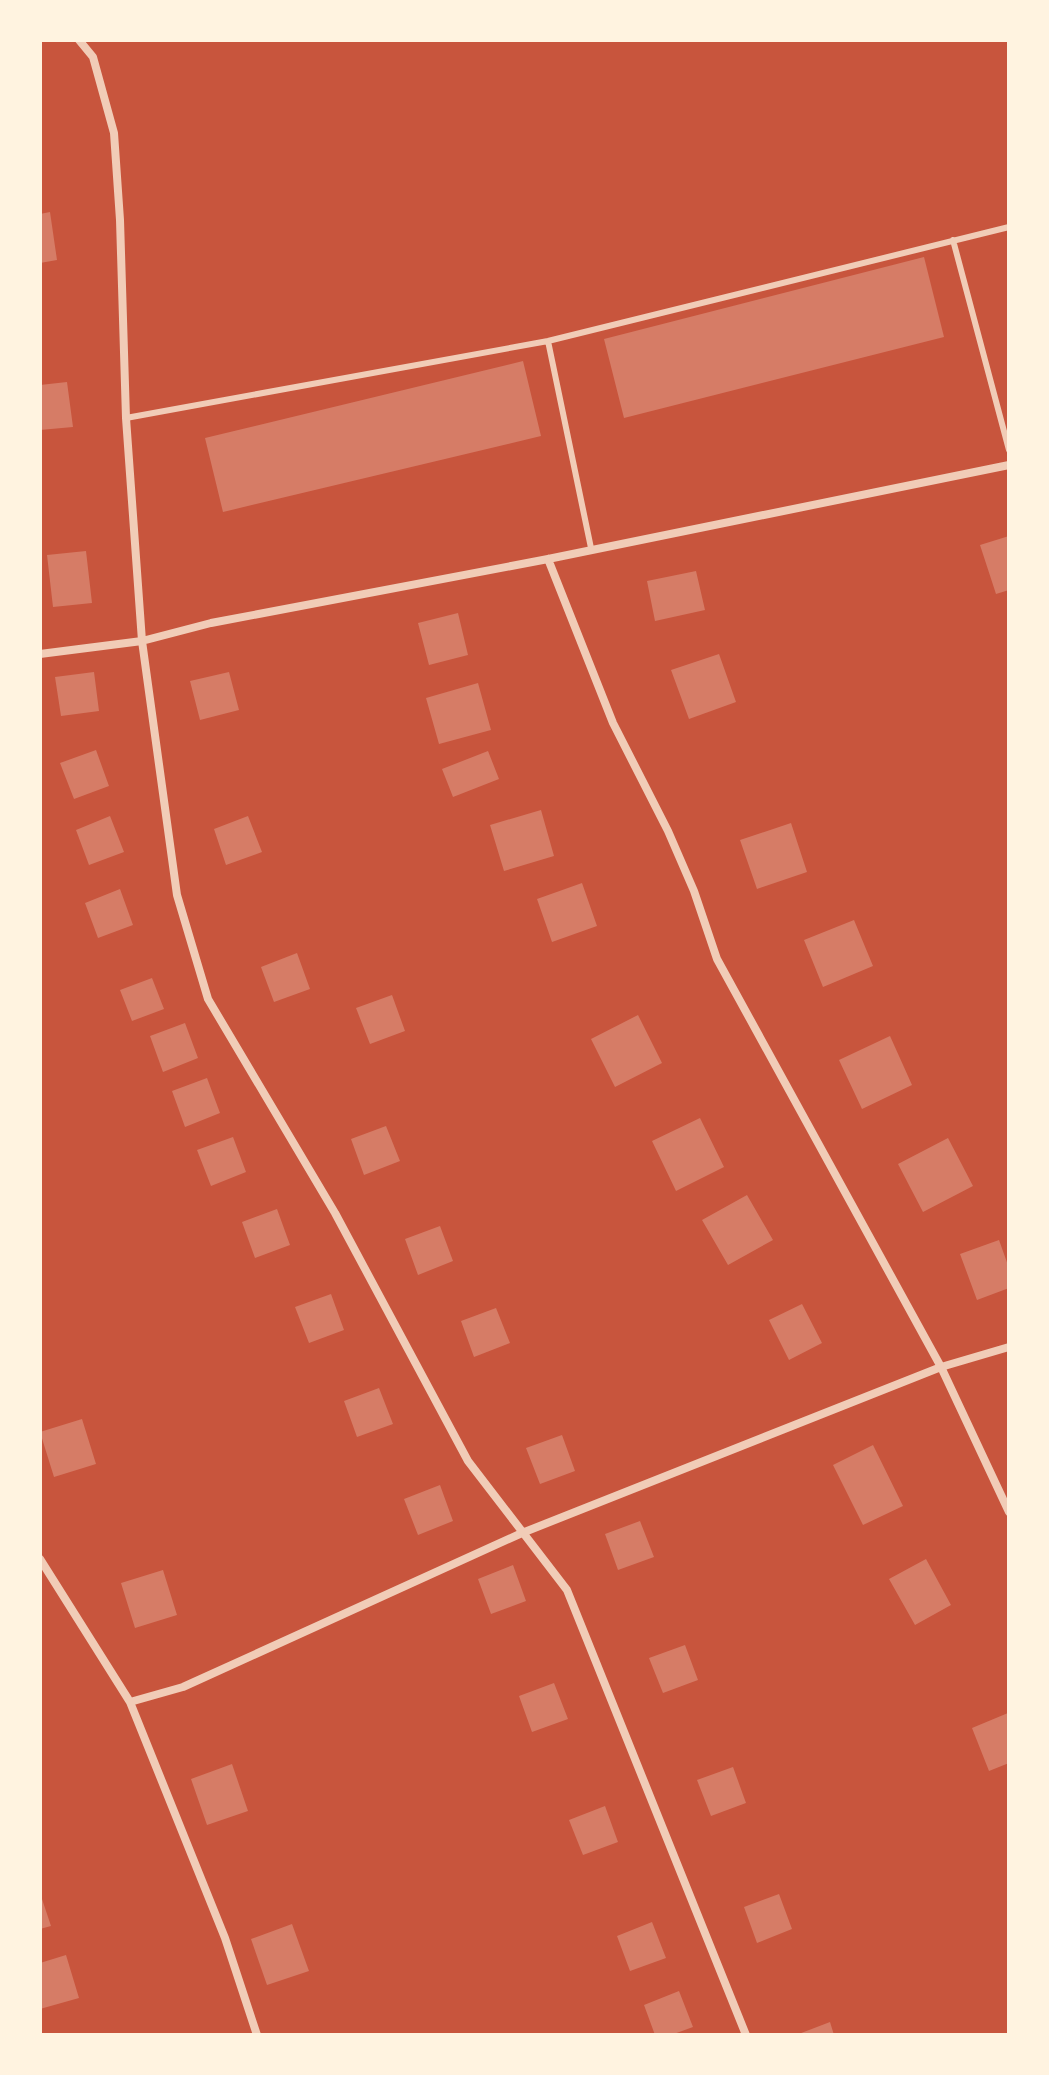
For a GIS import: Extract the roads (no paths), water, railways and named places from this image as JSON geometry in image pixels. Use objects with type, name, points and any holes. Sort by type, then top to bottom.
[{"type":"street","points":[[79,40],[93,57],[114,133],[126,418],[142,641],[177,895],[208,999],[335,1213],[468,1461],[567,1590],[746,2035]]},
{"type":"street","points":[[40,654],[142,641],[211,623],[548,559],[1009,465]]},
{"type":"street","points":[[548,559],[613,723],[689,879],[717,959],[941,1367],[1009,1512]]},
{"type":"street","points":[[130,1702],[183,1687],[522,1533],[941,1367],[1009,1347]]},
{"type":"street","points":[[40,1559],[130,1702],[225,1938],[257,2035]]},
{"type":"lane","points":[[126,418],[548,341],[1009,227]]},
{"type":"lane","points":[[953,240],[1009,450]]},
{"type":"lane","points":[[548,341],[591,548]]}]
